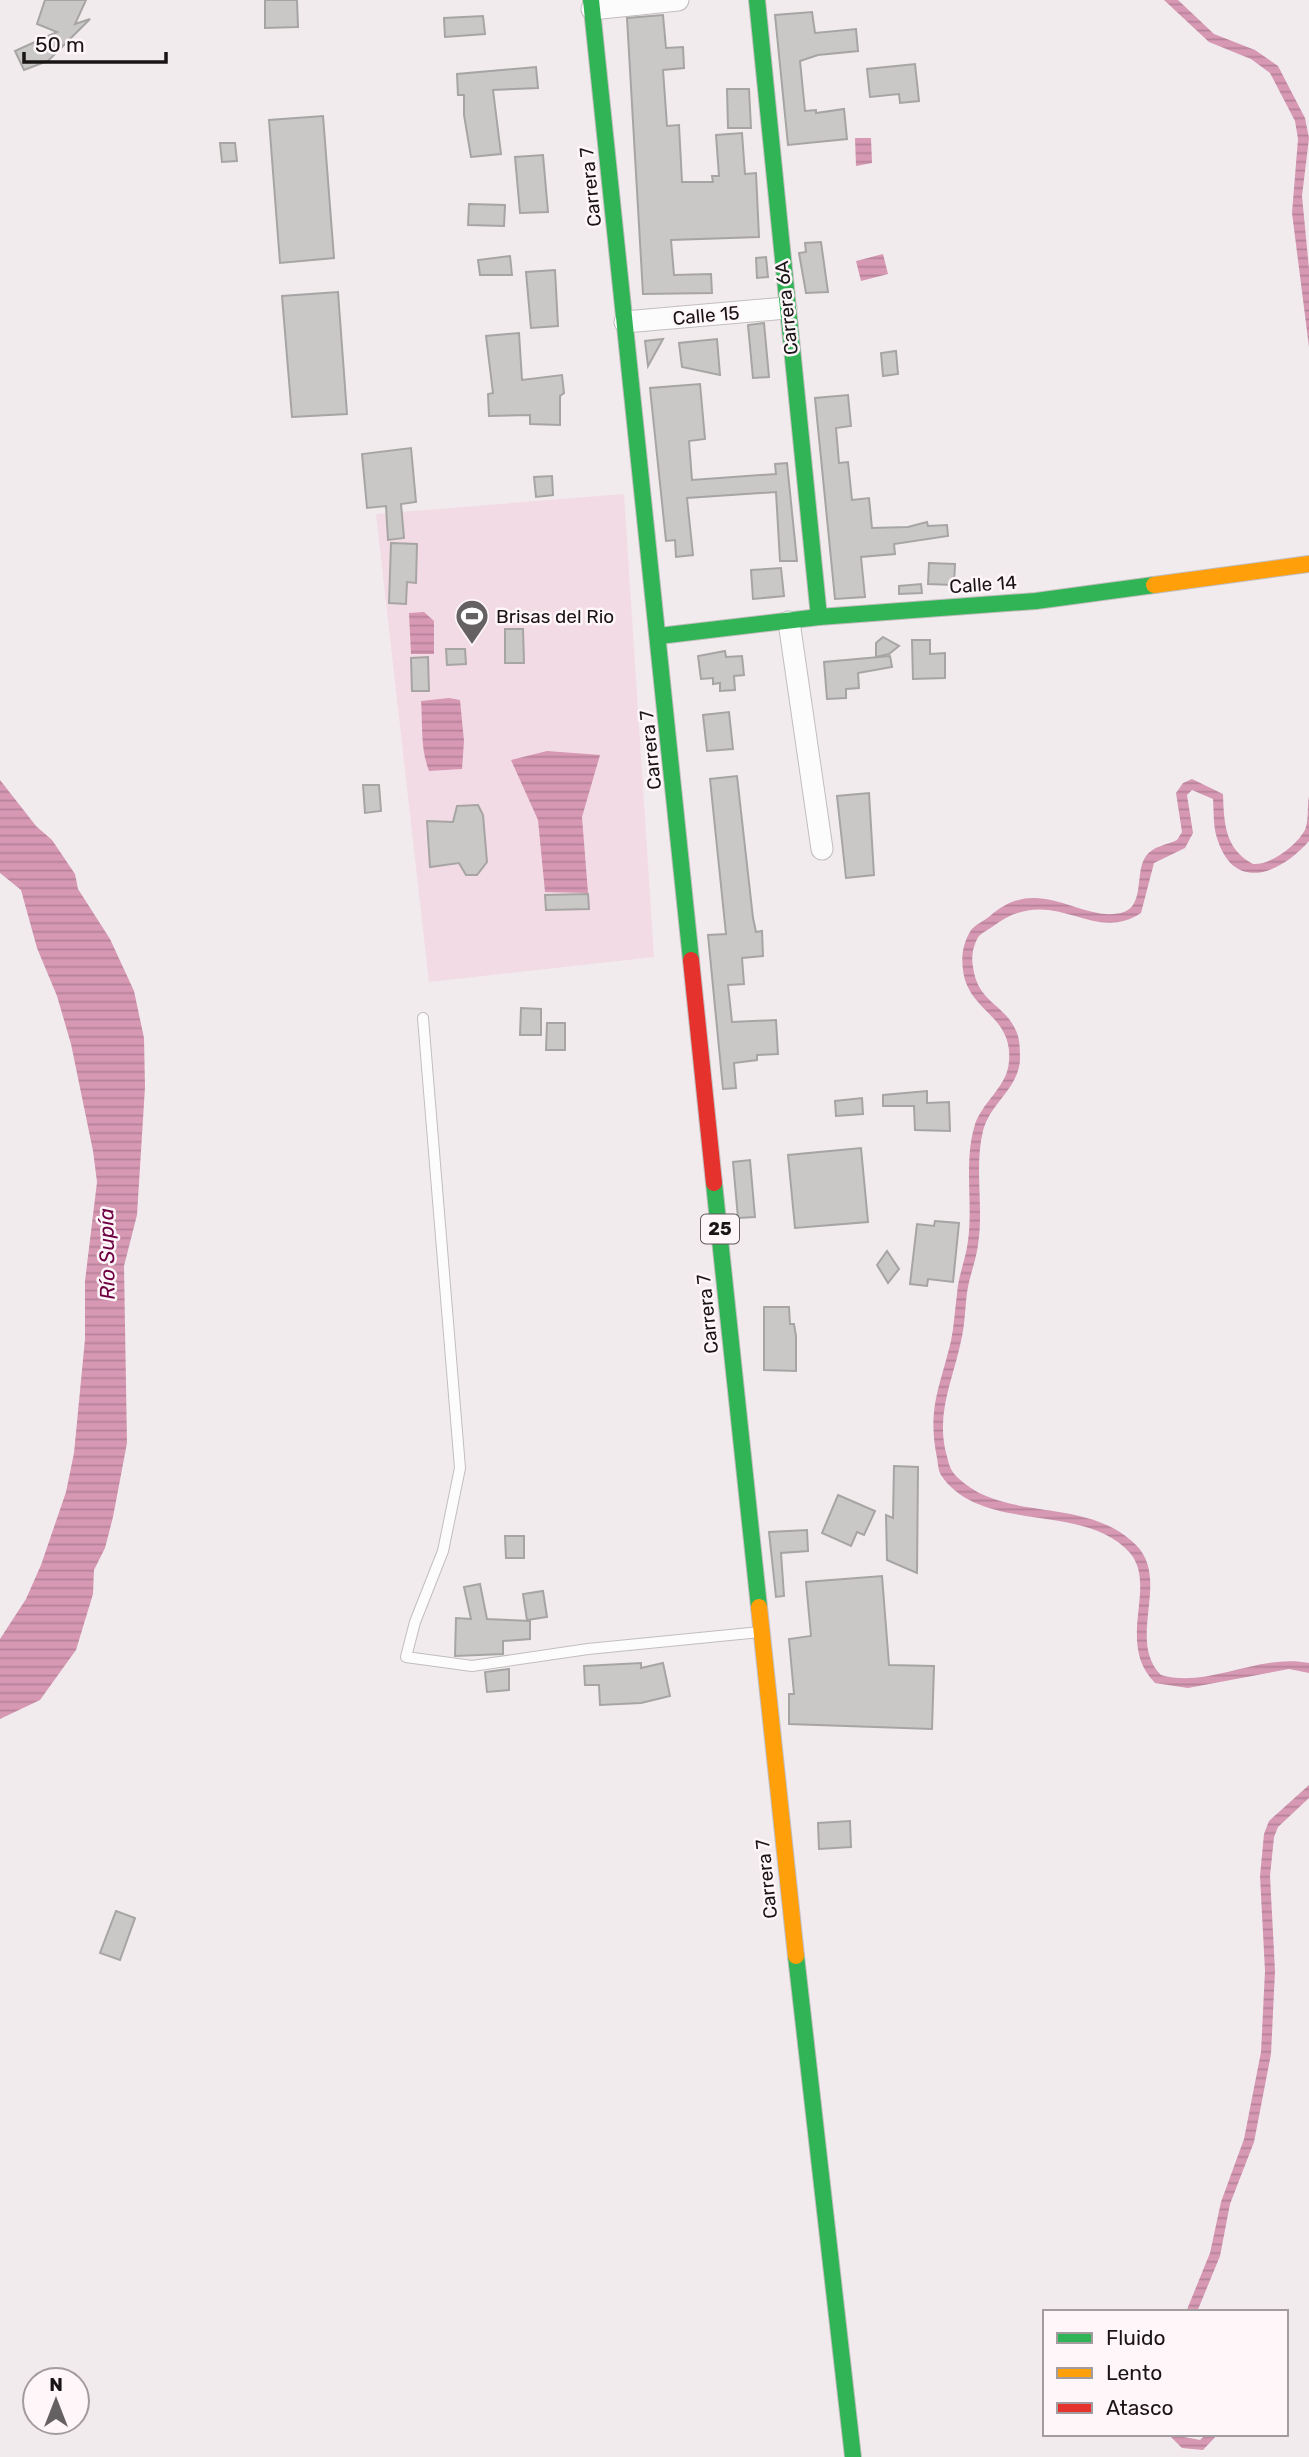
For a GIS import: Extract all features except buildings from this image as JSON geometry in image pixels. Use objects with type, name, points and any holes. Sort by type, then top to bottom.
[{"type":"main road","name":"Carrera 6A","points":[[757,0],[818,617]]},
{"type":"main road","name":"Carrera 7","points":[[592,5],[761,1632],[853,2457]]},
{"type":"main road","name":"Calle 14","points":[[659,636],[818,617],[1036,601],[1307,565]]},
{"type":"street","points":[[592,5],[678,0]]},
{"type":"street","name":"Calle 15","points":[[625,322],[786,308]]},
{"type":"street","points":[[789,622],[822,849]]},
{"type":"lane","points":[[424,1018],[460,1468],[443,1552],[415,1622],[406,1657],[472,1665],[588,1648],[761,1632]]},
{"type":"shaded area","points":[[624,494],[654,957],[429,982],[376,514]]},
{"type":"water","points":[[1164,0],[1178,0],[1214,34],[1255,50],[1278,66],[1305,118],[1309,138],[1302,196],[1309,269],[1309,347],[1292,213],[1298,139],[1295,121],[1270,73],[1251,59],[1209,42]]},
{"type":"water","points":[[855,138],[871,138],[872,163],[856,166]]},
{"type":"water","points":[[883,254],[888,274],[861,281],[856,261]]},
{"type":"water","points":[[424,612],[434,621],[434,654],[411,654],[409,613]]},
{"type":"water","points":[[449,698],[460,700],[464,741],[462,769],[429,771],[423,745],[421,701]]},
{"type":"water","points":[[547,751],[600,755],[582,817],[588,893],[545,892],[538,820],[511,760]]},
{"type":"water","points":[[1192,779],[1223,794],[1224,815],[1231,843],[1253,864],[1275,858],[1301,836],[1306,826],[1309,796],[1309,841],[1285,862],[1272,869],[1246,872],[1235,867],[1225,856],[1214,824],[1213,799],[1192,790],[1187,795],[1193,833],[1185,848],[1154,863],[1141,913],[1123,921],[1105,922],[1053,911],[1034,910],[1014,914],[982,933],[975,943],[972,959],[976,979],[980,989],[1012,1023],[1019,1039],[1020,1060],[1009,1088],[991,1112],[980,1145],[980,1231],[943,1424],[943,1438],[951,1469],[976,1491],[1022,1506],[1094,1520],[1116,1530],[1136,1545],[1146,1559],[1150,1575],[1147,1645],[1151,1661],[1161,1675],[1196,1678],[1271,1663],[1309,1663],[1309,1673],[1289,1669],[1188,1688],[1155,1683],[1144,1667],[1138,1650],[1137,1633],[1140,1582],[1137,1566],[1130,1553],[1110,1537],[1087,1527],[1006,1512],[981,1505],[959,1493],[940,1473],[933,1426],[936,1398],[951,1341],[958,1287],[968,1241],[971,1142],[977,1119],[1004,1079],[1009,1061],[1004,1033],[967,984],[962,960],[966,940],[978,924],[1008,904],[1025,899],[1058,902],[1105,914],[1121,913],[1129,909],[1137,897],[1146,856],[1156,848],[1177,840],[1182,832],[1176,793],[1183,783]]},
{"type":"water","name":"Río Supía","points":[[0,780],[36,826],[52,840],[75,874],[78,889],[110,939],[134,991],[144,1038],[145,1087],[137,1215],[124,1266],[127,1443],[113,1517],[105,1548],[94,1570],[93,1594],[76,1650],[40,1700],[0,1719],[0,1639],[26,1599],[41,1565],[66,1492],[74,1453],[85,1339],[85,1281],[97,1182],[71,1044],[57,996],[37,948],[21,890],[0,873]]},
{"type":"water","points":[[1309,1785],[1309,1798],[1278,1827],[1274,1837],[1270,1876],[1275,1971],[1271,2054],[1254,2142],[1230,2204],[1220,2256],[1198,2310],[1187,2310],[1210,2253],[1221,2202],[1244,2139],[1261,2052],[1265,1971],[1260,1876],[1264,1834],[1269,1821]]},
{"type":"water","points":[[1170,2436],[1200,2440],[1204,2436],[1216,2436],[1203,2450],[1182,2448]]},
{"type":"traffic: fast","points":[[591,0],[691,960]]},
{"type":"traffic: fast","points":[[757,0],[819,617]]},
{"type":"traffic: fast","points":[[659,636],[819,617],[1036,601],[1154,585]]},
{"type":"traffic: fast","points":[[714,1183],[759,1607]]},
{"type":"traffic: fast","points":[[796,1956],[853,2457]]},
{"type":"traffic: slow","points":[[1154,585],[1309,564]]},
{"type":"traffic: slow","points":[[759,1607],[796,1956]]},
{"type":"traffic: jam","points":[[691,960],[714,1183]]},
{"type":"place","name":"Brisas del Rio","points":[[472,646]]}]
